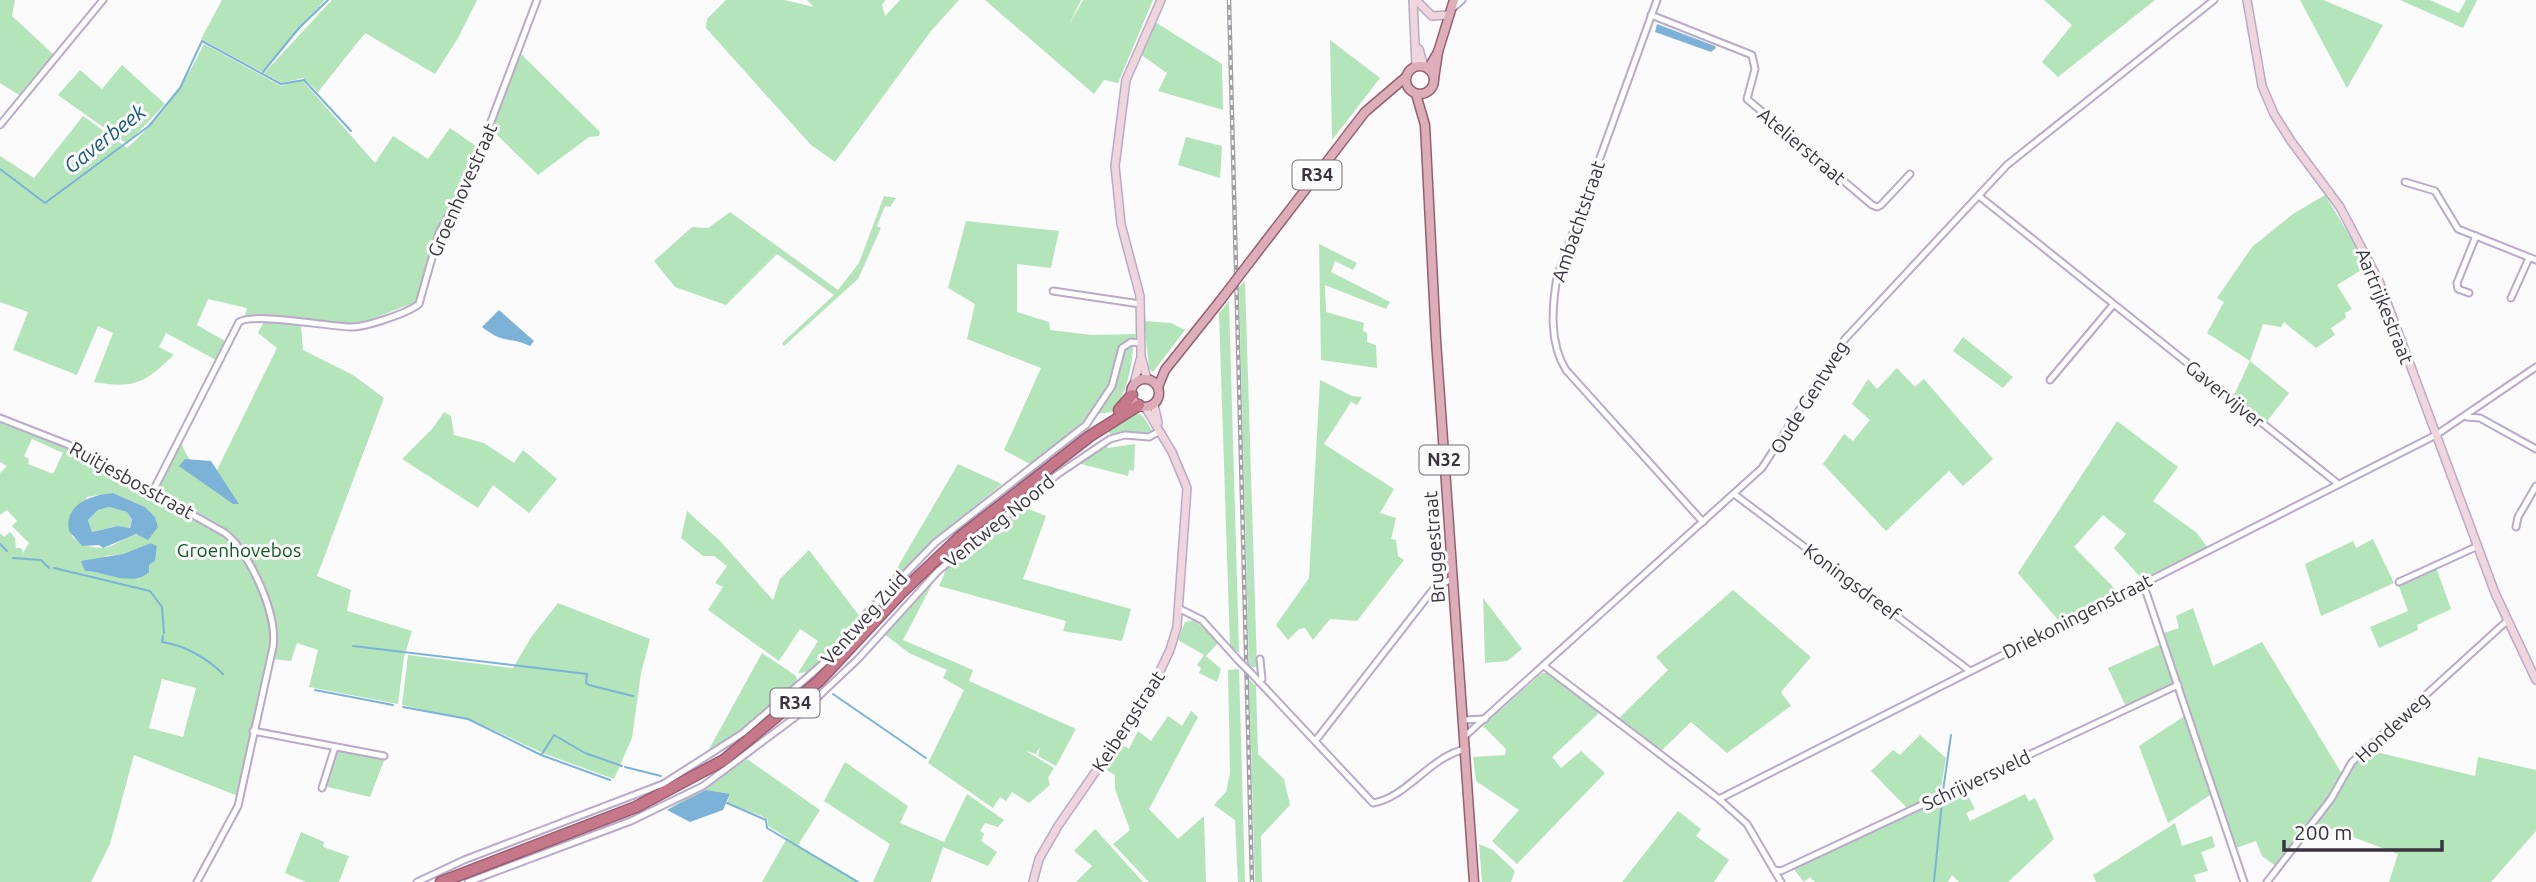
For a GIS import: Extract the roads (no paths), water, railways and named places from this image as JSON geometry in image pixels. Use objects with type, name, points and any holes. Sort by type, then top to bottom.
[{"type":"highway","name":"R34","points":[[441,882],[636,807],[724,760],[829,673],[942,552],[1090,436],[1122,408],[1133,389]]},
{"type":"highway","name":"R34","points":[[1090,436],[1146,405]]},
{"type":"main road","points":[[1406,77],[1423,67],[1438,52],[1455,4]]},
{"type":"main road","name":"Bruggestraat","points":[[1438,52],[1425,125],[1452,579],[1474,882]]},
{"type":"main road","points":[[1423,67],[1434,79]]},
{"type":"main road","name":"Bruggestraat","points":[[1406,77],[1425,125]]},
{"type":"main road","name":"R34","points":[[1158,387],[1165,370],[1357,122],[1406,77]]},
{"type":"main road","points":[[1388,91],[1401,88],[1414,92],[1429,91]]},
{"type":"main road","name":"R34","points":[[1149,379],[1165,370]]},
{"type":"main road","points":[[1149,379],[1158,387],[1159,396],[1146,405],[1133,389],[1149,379]]},
{"type":"street","points":[[0,125],[103,0]]},
{"type":"street","name":"Groenhovestraat","points":[[153,491],[239,322],[245,319],[265,319],[356,327],[419,304],[439,233],[470,177],[537,0]]},
{"type":"street","points":[[1133,389],[1140,356],[1139,288],[1118,210],[1116,150],[1126,80],[1161,0]]},
{"type":"street","points":[[1414,0],[1432,16],[1455,4]]},
{"type":"street","points":[[1414,0],[1417,45],[1423,67]]},
{"type":"street","name":"Ambachtstraat","points":[[1657,0],[1558,277],[1554,304],[1555,347],[1557,356],[1574,379],[1703,522]]},
{"type":"street","name":"Oude Gentweg","points":[[1465,736],[1734,494],[1777,449],[1851,332],[2032,142],[2214,0]]},
{"type":"street","name":"Aartrijkestraat","points":[[2247,0],[2262,86],[2274,114],[2340,207],[2370,261],[2477,546],[2536,680]]},
{"type":"street","name":"Atelierstraat","points":[[1651,15],[1752,55],[1755,68],[1746,100],[1871,205],[1881,205],[1910,174]]},
{"type":"street","points":[[2405,182],[2435,191],[2450,220],[2458,229],[2533,259],[2511,298]]},
{"type":"street","name":"Gavervijver","points":[[1979,196],[2337,483]]},
{"type":"street","points":[[2469,293],[2458,289],[2457,283],[2476,236]]},
{"type":"street","points":[[1053,291],[1140,304]]},
{"type":"street","points":[[2050,380],[2113,305]]},
{"type":"street","name":"Ventweg Zuid","points":[[417,882],[464,860],[663,784],[743,733],[833,655],[866,614],[935,543],[967,515],[1086,425],[1106,397],[1115,378],[1122,348],[1127,343],[1140,342]]},
{"type":"street","points":[[1140,356],[1149,379]]},
{"type":"street","name":"Driekoningenstraat","points":[[1719,799],[2435,435],[2467,416],[2536,367]]},
{"type":"street","name":"Keibergstraat","points":[[1033,882],[1039,859],[1051,836],[1160,675],[1171,650],[1180,609],[1187,488],[1146,405]]},
{"type":"street","points":[[2467,416],[2480,418],[2536,449]]},
{"type":"street","name":"Ruitjesbosstraat","points":[[0,418],[69,444],[225,533],[239,545],[272,615],[275,635],[238,806],[197,882]]},
{"type":"street","name":"Ventweg Noord","points":[[468,882],[631,821],[703,786],[758,748],[809,706],[858,659],[938,570],[1058,474],[1110,439],[1125,435],[1149,437],[1160,429]]},
{"type":"street","points":[[2516,527],[2518,517],[2536,486]]},
{"type":"street","name":"Koningsdreef","points":[[1734,494],[1970,671]]},
{"type":"street","points":[[2399,582],[2477,546]]},
{"type":"street","points":[[1316,740],[1435,587],[1452,579]]},
{"type":"street","points":[[2143,583],[2244,882]]},
{"type":"street","points":[[1180,609],[1202,620],[1373,803],[1390,796],[1451,754],[1466,749]]},
{"type":"street","name":"Hondeweg","points":[[2267,882],[2331,799],[2352,762],[2508,620]]},
{"type":"street","points":[[1259,682],[1262,679],[1260,659]]},
{"type":"street","points":[[1544,666],[1719,799],[1747,824],[1781,882]]},
{"type":"street","name":"Schrijversveld","points":[[1774,870],[1781,871],[2178,685]]},
{"type":"street","points":[[1464,720],[1485,719]]},
{"type":"street","points":[[253,731],[384,756]]},
{"type":"street","points":[[322,788],[335,747]]},
{"type":"water","points":[[1657,24],[1716,48],[1711,52],[1655,32]]},
{"type":"water","points":[[499,310],[534,341],[530,346],[496,336],[482,327]]},
{"type":"water","points":[[185,459],[211,461],[239,504],[233,504],[179,466]]},
{"type":"water","points":[[113,493],[145,507],[155,517],[158,527],[148,540],[136,534],[103,548],[99,545],[82,546],[69,531],[71,514],[81,502]],"holes":[[[109,507],[127,512],[132,520],[130,528],[118,526],[92,532],[88,520],[98,510]]]},
{"type":"water","points":[[151,543],[157,546],[155,561],[149,565],[149,572],[135,579],[85,571],[81,561],[123,554]]},
{"type":"water","points":[[706,790],[730,794],[723,810],[690,822],[667,810]]},
{"type":"waterway","name":"Gaverbeek","points":[[263,72],[299,28],[328,0]]},
{"type":"waterway","name":"Gaverbeek","points":[[0,169],[45,203],[149,126],[180,88],[202,41],[281,84],[304,80],[351,131]]},
{"type":"waterway","points":[[0,544],[7,551]]},
{"type":"waterway","points":[[13,558],[41,560],[49,568]]},
{"type":"waterway","points":[[54,568],[150,591],[162,607],[164,633]]},
{"type":"waterway","points":[[163,636],[162,642],[195,653],[223,674]]},
{"type":"waterway","points":[[353,646],[587,674],[586,683],[589,685],[633,696]]},
{"type":"waterway","points":[[315,690],[393,705]]},
{"type":"waterway","points":[[833,694],[926,758]]},
{"type":"waterway","points":[[403,707],[468,719],[541,755],[610,780]]},
{"type":"waterway","points":[[542,754],[554,735],[585,753],[622,766]]},
{"type":"waterway","points":[[1943,791],[1951,735]]},
{"type":"waterway","points":[[625,767],[661,776]]},
{"type":"waterway","points":[[1934,882],[1942,801]]},
{"type":"waterway","points":[[727,803],[766,820],[767,828],[858,882]]},
{"type":"railway","points":[[1229,0],[1252,882]]},
{"type":"park label","name":"Groenhovebos","points":[[239,550]]}]
